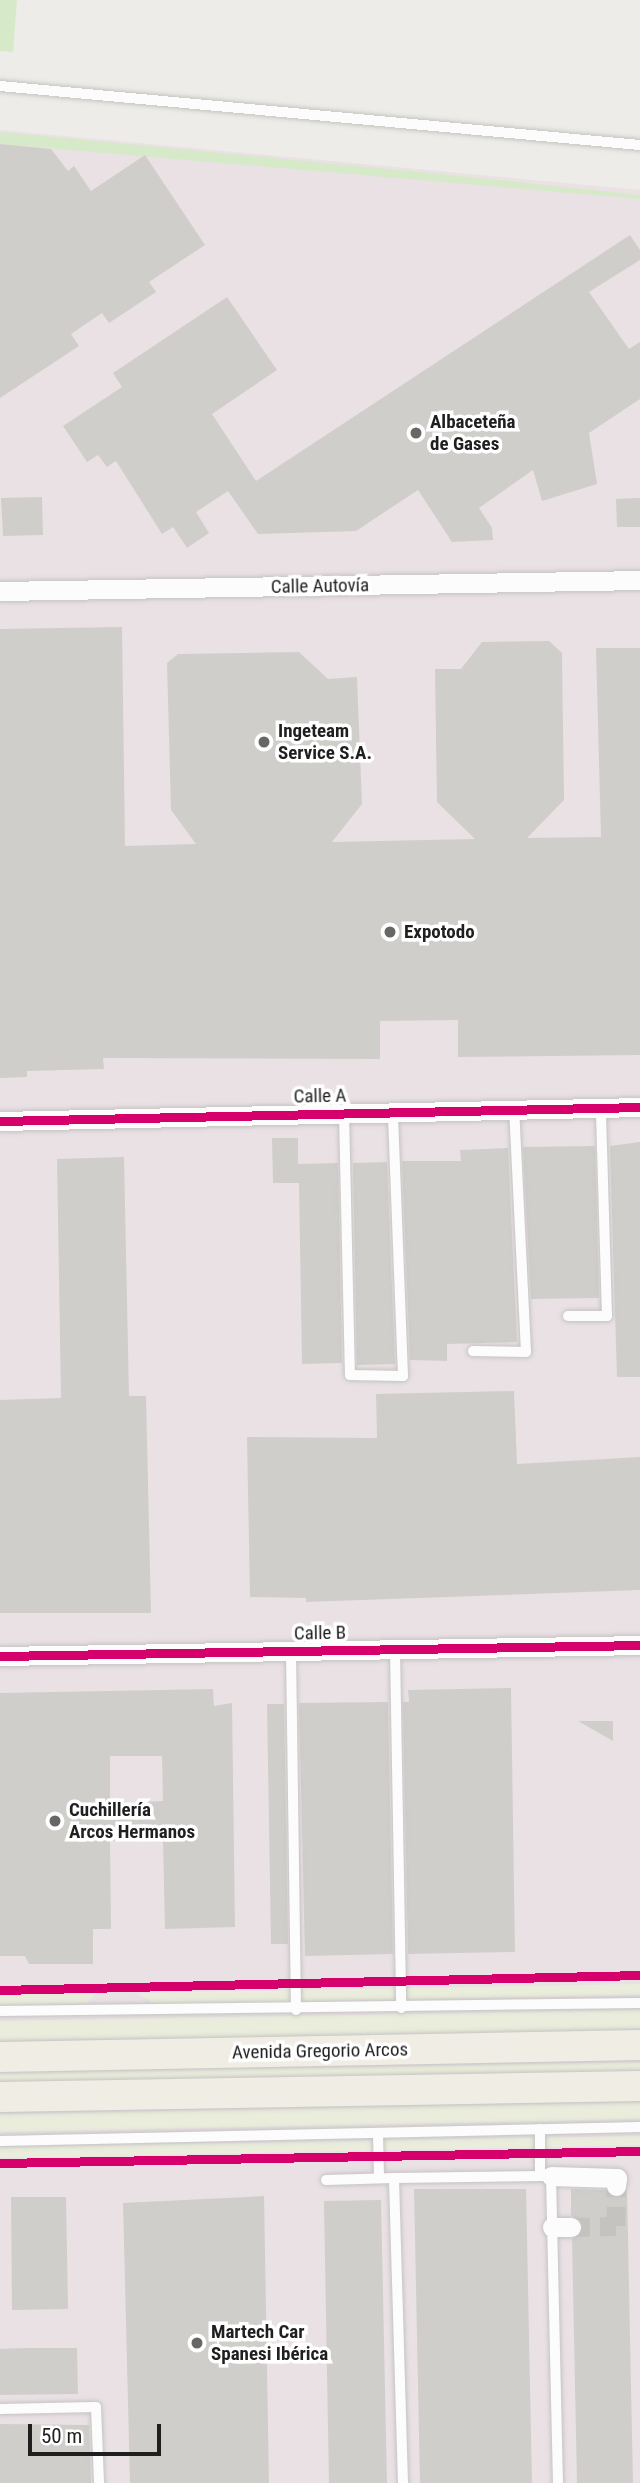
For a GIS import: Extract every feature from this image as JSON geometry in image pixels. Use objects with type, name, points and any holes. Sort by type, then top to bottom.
[{"type":"main road","name":"Avenida Gregorio Arcos","points":[[0,2057],[640,2045]]},
{"type":"main road","points":[[0,2097],[640,2086]]},
{"type":"street","name":"Calle Autovía","points":[[0,592],[640,580]]},
{"type":"street","name":"Calle A","points":[[0,1121],[640,1107]]},
{"type":"street","name":"Calle B","points":[[0,1656],[640,1645]]},
{"type":"street","points":[[545,2176],[617,2178],[616,2186]]},
{"type":"lane","points":[[0,86],[640,145]]},
{"type":"lane","points":[[568,1316],[607,1316],[601,1108]]},
{"type":"lane","points":[[473,1351],[526,1352],[514,1110]]},
{"type":"lane","points":[[344,1113],[349,1375],[403,1376],[393,1113]]},
{"type":"lane","points":[[395,1650],[401,2008]]},
{"type":"lane","points":[[291,1651],[296,2010]]},
{"type":"lane","points":[[0,2011],[296,2010],[640,2003]]},
{"type":"lane","points":[[0,2141],[640,2127]]},
{"type":"lane","points":[[540,2129],[545,2176],[562,2227],[558,2483]]},
{"type":"lane","points":[[378,2133],[379,2178]]},
{"type":"lane","points":[[326,2180],[545,2176]]},
{"type":"lane","points":[[394,2178],[403,2483]]},
{"type":"lane","points":[[0,2409],[96,2407],[99,2483]]},
{"type":"shaded area","points":[[0,130],[640,190],[640,2483],[0,2483]]},
{"type":"green space","points":[[0,0],[17,0],[13,52],[0,51]]},
{"type":"green space","points":[[0,132],[431,173],[640,195],[640,199],[0,144]]},
{"type":"green space","points":[[640,1984],[640,1995],[156,2004],[136,1993]]},
{"type":"green space","points":[[97,1993],[85,2004],[0,2005],[0,1994]]},
{"type":"green space","points":[[640,2010],[640,2028],[608,2031],[0,2041],[0,2021]]},
{"type":"green space","points":[[640,2062],[640,2074],[0,2085],[0,2073]]},
{"type":"green space","points":[[640,2102],[640,2119],[0,2132],[0,2114]]},
{"type":"green space","points":[[640,2136],[640,2145],[0,2158],[0,2147]]},
{"type":"building","points":[[0,144],[51,149],[68,171],[74,166],[91,191],[145,155],[205,245],[149,282],[156,292],[109,323],[102,313],[71,334],[79,346],[0,398]]},
{"type":"building","points":[[630,235],[640,250],[640,260],[589,292],[629,349],[640,342],[640,399],[589,433],[597,484],[542,501],[533,470],[479,508],[492,528],[493,540],[452,542],[418,490],[356,531],[258,534],[228,491],[196,512],[209,533],[187,548],[173,527],[162,534],[116,461],[107,467],[98,455],[87,462],[63,426],[122,387],[113,373],[227,297],[277,370],[212,414],[256,481]]},
{"type":"building","points":[[42,497],[43,535],[3,536],[1,498]]},
{"type":"building","points":[[640,498],[640,527],[617,527],[616,499]]},
{"type":"building","points":[[122,627],[125,846],[196,844],[171,810],[167,663],[178,654],[299,652],[328,679],[357,677],[362,804],[332,842],[475,839],[437,802],[435,669],[461,669],[482,642],[549,641],[562,653],[564,800],[527,838],[601,837],[596,648],[640,648],[640,1055],[458,1057],[458,1020],[380,1021],[380,1059],[103,1058],[104,1069],[27,1071],[27,1077],[0,1078],[0,629]]},
{"type":"building","points":[[272,1138],[298,1138],[298,1164],[338,1163],[342,1363],[302,1364],[299,1183],[273,1183]]},
{"type":"building","points":[[640,1142],[640,1377],[617,1377],[610,1146]]},
{"type":"building","points":[[595,1146],[599,1298],[531,1299],[523,1147]]},
{"type":"building","points":[[508,1148],[517,1342],[447,1344],[447,1361],[410,1360],[402,1161],[461,1161],[460,1150]]},
{"type":"building","points":[[124,1157],[129,1396],[146,1396],[151,1613],[0,1613],[0,1400],[61,1398],[57,1159]]},
{"type":"building","points":[[387,1162],[395,1364],[357,1365],[353,1163]]},
{"type":"building","points":[[514,1391],[517,1464],[640,1457],[640,1590],[306,1602],[306,1598],[250,1597],[247,1437],[377,1438],[376,1394]]},
{"type":"building","points":[[511,1688],[515,1952],[408,1954],[403,1702],[409,1702],[408,1690]]},
{"type":"building","name":"Cuchillería Arcos Hermanos","points":[[213,1689],[214,1706],[232,1703],[235,1927],[165,1929],[163,1840],[110,1841],[111,1929],[93,1929],[93,1964],[29,1964],[25,1956],[0,1956],[0,1693]],"holes":[[[110,1756],[162,1756],[163,1801],[110,1804]]]},
{"type":"building","points":[[388,1702],[393,1954],[305,1956],[299,1703]]},
{"type":"building","points":[[267,1704],[284,1704],[288,1944],[271,1944]]},
{"type":"building","points":[[578,1721],[613,1721],[613,1741]]},
{"type":"building","points":[[414,2189],[526,2189],[532,2483],[420,2483]]},
{"type":"building","points":[[571,2189],[605,2190],[615,2198],[627,2190],[633,2483],[577,2483],[572,2239],[583,2226],[571,2215]]},
{"type":"building","name":"Martech Car Spanesi Ibérica","points":[[264,2196],[269,2483],[130,2483],[123,2203]]},
{"type":"building","points":[[11,2197],[66,2197],[68,2309],[12,2310]]},
{"type":"building","points":[[381,2200],[387,2483],[329,2483],[324,2201]]},
{"type":"building","points":[[77,2348],[78,2394],[0,2395],[0,2349]]},
{"type":"building","points":[[0,2424],[89,2425],[91,2483],[0,2483]]},
{"type":"tunnel","points":[[571,2227],[616,2226],[616,2186]]},
{"type":"cycle path","points":[[0,1121],[640,1107]]},
{"type":"cycle path","points":[[0,1656],[640,1645]]},
{"type":"cycle path","points":[[0,1990],[640,1975]]},
{"type":"cycle path","points":[[0,2163],[640,2151]]},
{"type":"place","name":"Albaceteña de Gases","points":[[416,433]]},
{"type":"place","name":"Ingeteam Service S.A.","points":[[264,742]]},
{"type":"place","name":"Expotodo","points":[[390,932]]},
{"type":"place","name":"Cuchillería Arcos Hermanos","points":[[55,1821]]},
{"type":"place","name":"Martech Car Spanesi Ibérica","points":[[197,2343]]}]
